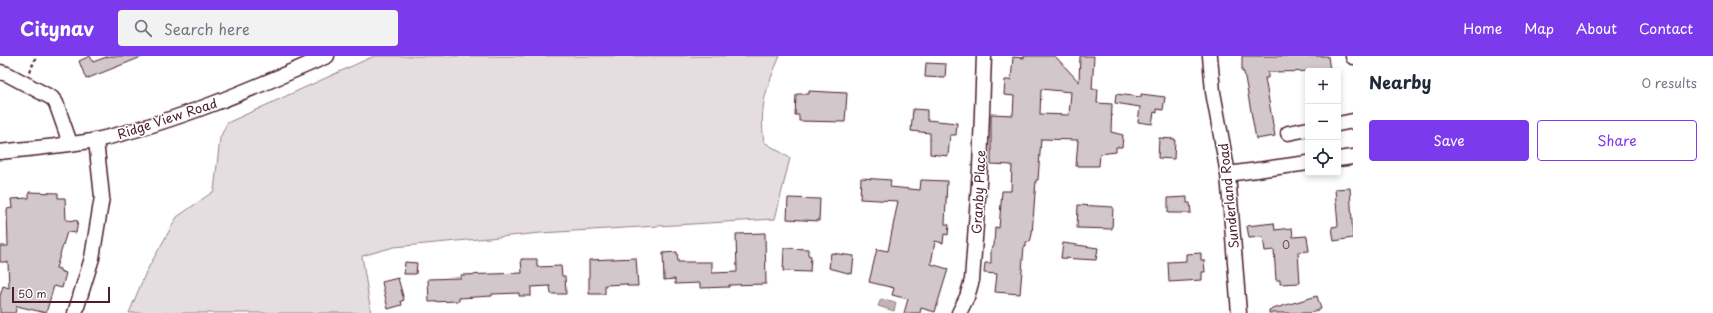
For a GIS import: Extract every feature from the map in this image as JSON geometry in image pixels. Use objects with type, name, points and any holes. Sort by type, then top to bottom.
[{"type":"street","name":"Ridge View Road","points":[[0,152],[96,140],[188,113],[262,85],[327,56]]},
{"type":"street","name":"Sunderland Road","points":[[1210,56],[1213,92],[1228,174],[1239,313]]},
{"type":"street","name":"Granby Place","points":[[959,313],[967,297],[972,280],[976,239],[984,62]]},
{"type":"street","points":[[0,72],[7,74],[52,98],[56,103],[70,143]]},
{"type":"street","points":[[1341,124],[1353,122]]},
{"type":"street","points":[[1288,132],[1305,129]]},
{"type":"street","points":[[75,313],[92,258],[102,197],[96,140]]},
{"type":"street","points":[[1341,159],[1353,157]]},
{"type":"street","points":[[1228,174],[1305,163]]},
{"type":"shaded area","points":[[374,56],[780,56],[767,88],[762,118],[764,142],[790,158],[775,219],[541,233],[394,247],[362,256],[371,313],[129,313],[146,272],[177,217],[214,191],[220,138],[227,123]]},
{"type":"shaded area","points":[[881,299],[896,303],[894,311],[878,306]]},
{"type":"building","points":[[90,56],[93,62],[109,56],[144,56],[86,79],[79,61]]},
{"type":"building","points":[[1024,56],[1055,56],[1079,82],[1080,56],[1094,56],[1092,89],[1098,89],[1097,103],[1112,104],[1111,132],[1123,135],[1122,147],[1116,147],[1116,152],[1100,154],[1099,166],[1076,166],[1078,140],[1041,139],[1032,234],[1030,242],[1026,242],[1026,247],[1024,247],[1020,294],[995,292],[997,274],[984,273],[985,263],[991,263],[991,249],[994,246],[995,227],[999,228],[1002,191],[1011,191],[1012,165],[991,164],[991,114],[1013,115],[1014,96],[1004,95],[1005,80],[1011,80],[1013,57],[1024,58]],"holes":[[[1041,89],[1071,92],[1069,115],[1040,114]]]},
{"type":"building","points":[[1242,56],[1328,56],[1330,68],[1305,68],[1305,71],[1268,72],[1268,78],[1265,78],[1275,136],[1256,139],[1244,72],[1242,72]]},
{"type":"building","points":[[926,63],[946,64],[945,78],[925,77]]},
{"type":"building","points":[[809,91],[847,93],[845,122],[799,121],[799,115],[795,115],[796,95],[809,94]]},
{"type":"building","points":[[1116,94],[1141,97],[1141,94],[1165,97],[1163,110],[1157,109],[1157,113],[1154,112],[1152,124],[1138,122],[1140,107],[1115,103]]},
{"type":"building","points":[[913,109],[927,110],[927,120],[957,123],[956,135],[950,135],[948,156],[930,154],[930,133],[911,131]]},
{"type":"building","points":[[1159,138],[1175,139],[1174,159],[1158,158]]},
{"type":"building","points":[[861,178],[891,180],[890,187],[920,190],[921,180],[947,181],[945,224],[949,225],[948,235],[944,234],[943,243],[935,241],[931,264],[948,269],[935,312],[921,308],[920,313],[904,313],[908,299],[892,295],[894,288],[869,282],[877,249],[888,251],[898,201],[860,199]]},
{"type":"building","points":[[1350,188],[1353,238],[1334,241],[1332,227],[1338,226],[1335,189]]},
{"type":"building","points":[[29,192],[58,193],[58,198],[65,198],[66,220],[78,221],[76,233],[67,232],[56,268],[66,273],[62,288],[54,286],[46,313],[17,306],[15,313],[0,313],[0,296],[3,286],[9,288],[8,262],[0,262],[0,246],[8,246],[7,209],[12,208],[11,199],[29,198]]},
{"type":"building","points":[[1187,197],[1187,203],[1190,203],[1191,213],[1168,213],[1168,198]]},
{"type":"building","points":[[788,198],[820,199],[819,221],[787,219]]},
{"type":"building","points":[[1078,205],[1113,207],[1112,229],[1077,228]]},
{"type":"building","points":[[1274,223],[1275,230],[1292,228],[1293,237],[1307,236],[1309,251],[1298,252],[1300,283],[1280,284],[1280,280],[1276,280],[1274,250],[1265,251],[1263,237],[1249,238],[1247,226]]},
{"type":"building","points":[[765,233],[766,284],[729,285],[729,287],[700,288],[700,283],[675,284],[675,279],[664,280],[663,253],[677,252],[678,262],[712,262],[712,273],[737,272],[736,234]]},
{"type":"building","points":[[1063,243],[1098,248],[1096,260],[1061,258]]},
{"type":"building","points":[[784,248],[808,249],[808,255],[811,256],[810,272],[783,271]]},
{"type":"building","points":[[831,253],[854,256],[852,274],[829,268]]},
{"type":"building","points":[[1201,253],[1201,260],[1204,260],[1205,272],[1202,272],[1202,280],[1169,282],[1168,262],[1186,261],[1186,254]]},
{"type":"building","points":[[636,258],[638,286],[627,286],[627,284],[605,285],[605,294],[589,294],[589,260]]},
{"type":"building","points":[[521,259],[537,259],[537,267],[561,266],[562,276],[565,276],[566,294],[551,294],[550,286],[531,287],[531,296],[519,296],[519,293],[492,294],[492,296],[459,298],[459,301],[429,302],[428,279],[461,278],[461,275],[522,273]]},
{"type":"building","points":[[405,262],[417,263],[416,274],[404,274]]},
{"type":"building","points":[[398,278],[404,300],[401,301],[402,305],[388,309],[382,282]]},
{"type":"building","points":[[1317,296],[1321,309],[1308,313],[1269,313],[1269,310]]}]
